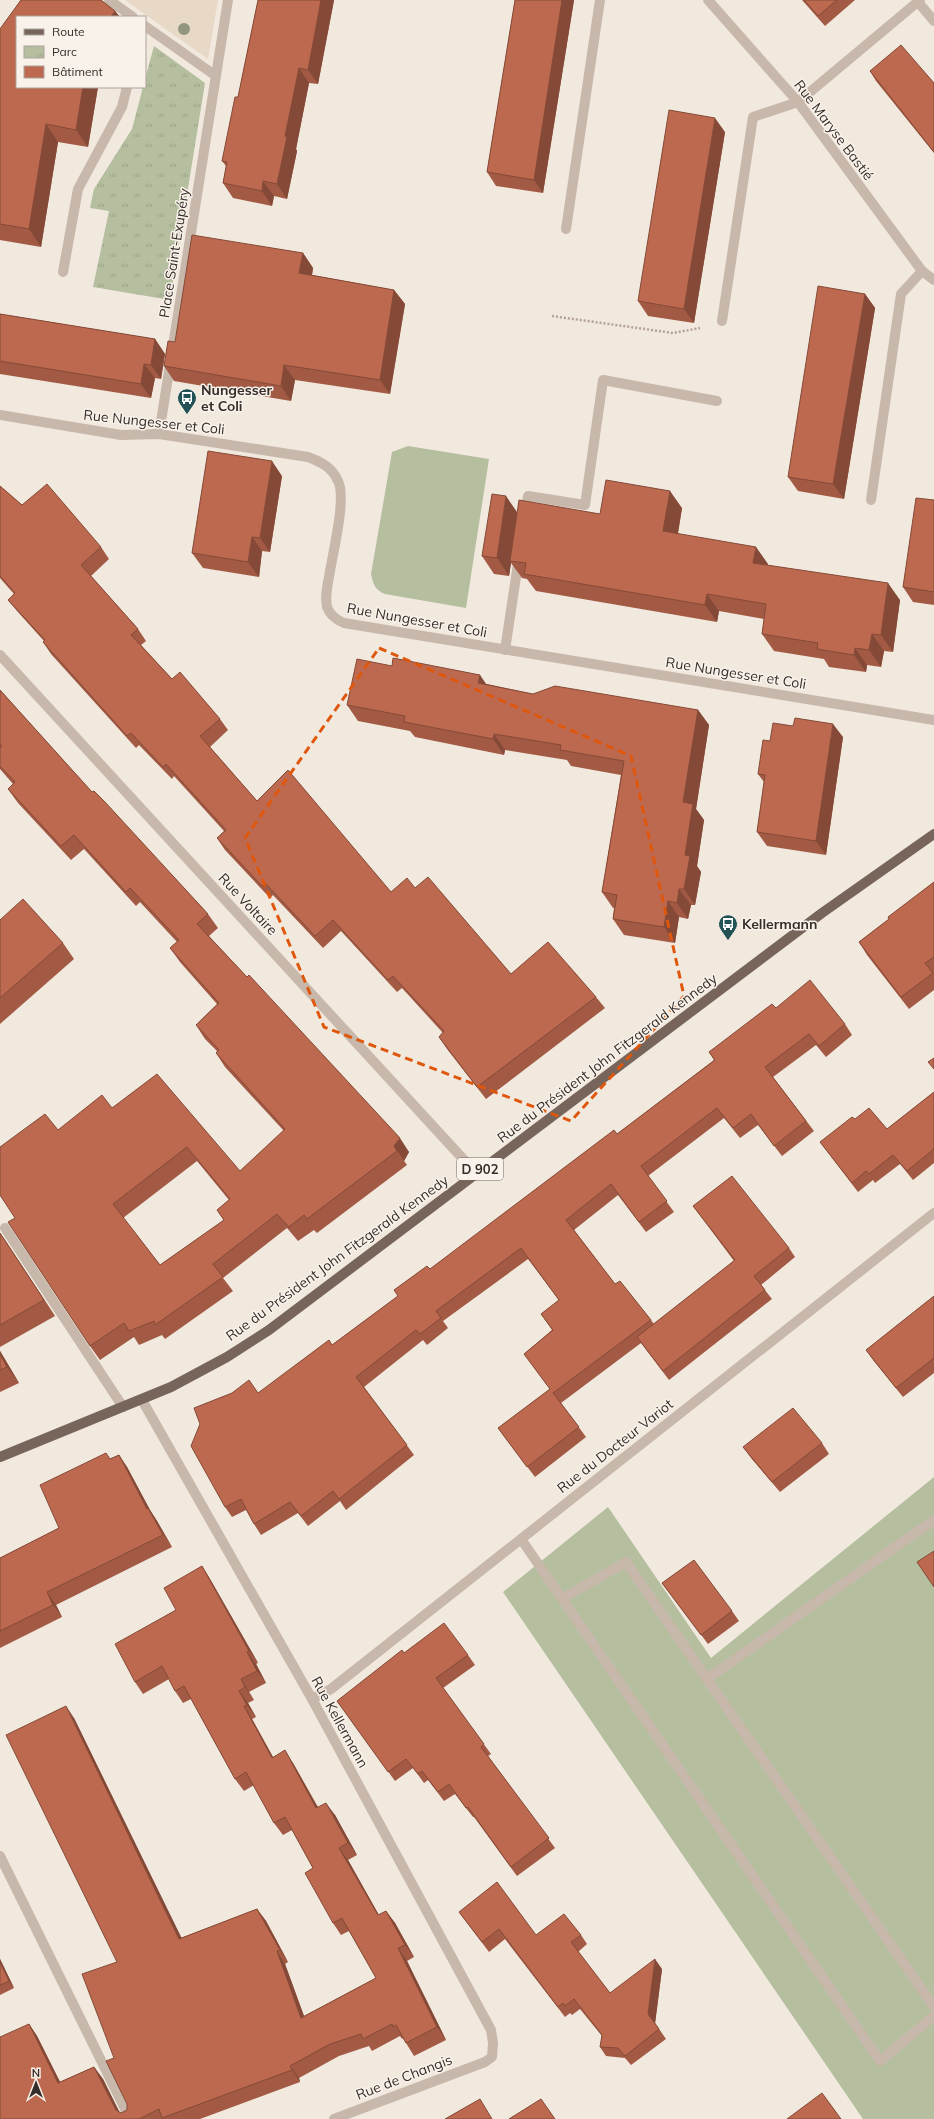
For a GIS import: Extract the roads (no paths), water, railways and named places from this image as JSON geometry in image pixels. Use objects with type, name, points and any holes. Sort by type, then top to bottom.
[{"type":"main road","name":"Rue du Président John Fitzgerald Kennedy","points":[[0,1457],[171,1387],[227,1357],[268,1330],[822,913],[934,834]]},
{"type":"street","points":[[109,0],[132,16]]},
{"type":"street","name":"Place Saint-Exupéry","points":[[159,434],[228,0]]},
{"type":"street","points":[[566,229],[600,0]]},
{"type":"street","name":"Rue Maryse Bastié","points":[[708,0],[798,102],[922,271],[934,280]]},
{"type":"street","points":[[722,321],[753,117],[798,102],[919,1],[934,21]]},
{"type":"street","points":[[146,27],[216,76]]},
{"type":"street","points":[[63,272],[78,189],[122,107],[127,88]]},
{"type":"street","points":[[871,500],[901,294],[922,271]]},
{"type":"street","points":[[524,524],[528,496],[585,506],[603,380],[717,401]]},
{"type":"street","name":"Rue Nungesser et Coli","points":[[0,415],[121,435],[159,434],[308,457],[323,463],[330,468],[339,481],[341,505],[326,596],[330,612],[339,621],[357,626],[934,720]]},
{"type":"street","points":[[505,650],[520,546]]},
{"type":"street","name":"Rue Voltaire","points":[[0,655],[476,1173]]},
{"type":"street","name":"Rue du Docteur Variot","points":[[312,1699],[331,1689],[934,1213]]},
{"type":"street","points":[[5,1228],[123,1407]]},
{"type":"street","name":"Rue Kellermann","points":[[142,1400],[312,1699],[485,2017],[491,2030],[494,2050],[492,2057],[485,2062]]},
{"type":"street","points":[[707,1679],[934,1520]]},
{"type":"street","points":[[521,1539],[880,2061],[934,2016]]},
{"type":"street","points":[[563,1598],[626,1562],[934,2007]]},
{"type":"street","points":[[0,1856],[130,2119]]},
{"type":"street","name":"Rue de Changis","points":[[334,2119],[485,2062]]},
{"type":"place","name":"Nungesser et Coli","points":[[187,415]]},
{"type":"place","name":"Kellermann","points":[[728,941]]}]
